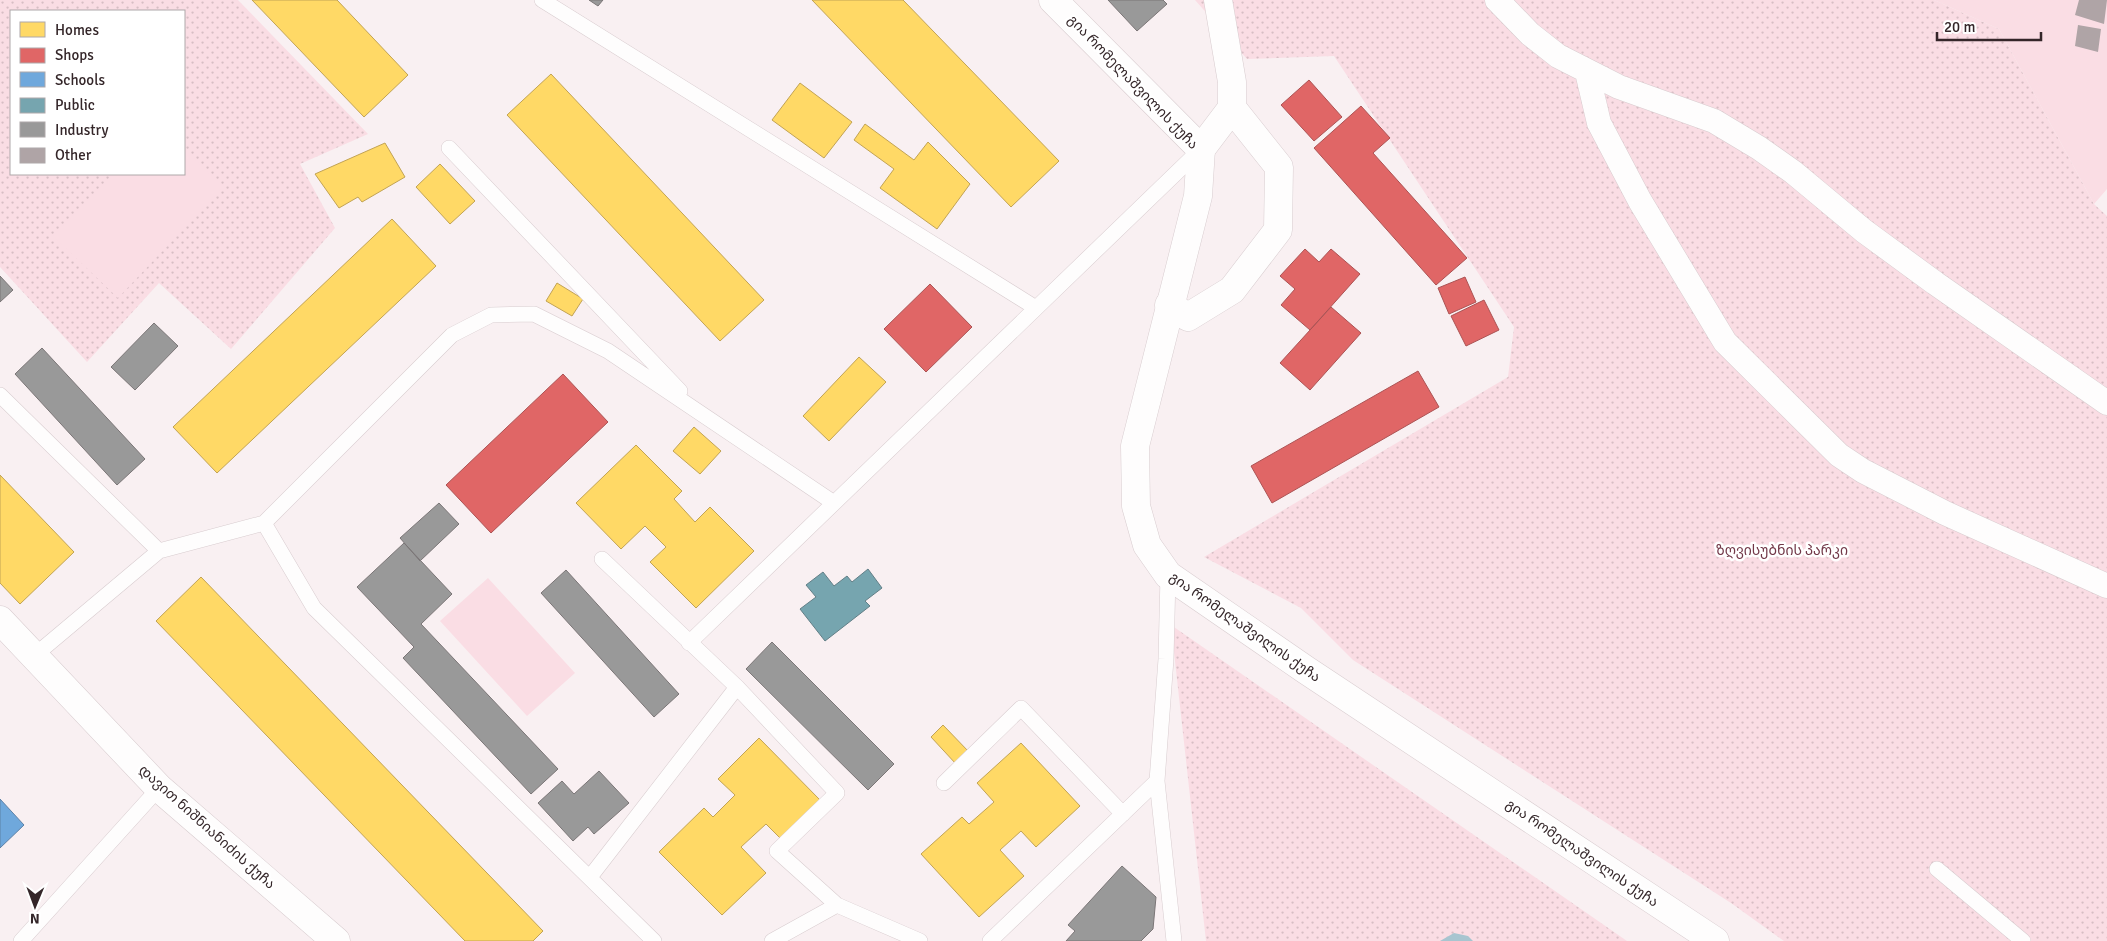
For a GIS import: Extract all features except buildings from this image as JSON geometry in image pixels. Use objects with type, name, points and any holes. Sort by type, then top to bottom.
[{"type":"street","name":"გია რომელაშვილის ქუჩა","points":[[1053,0],[1201,149],[1198,196],[1135,446],[1136,506],[1147,544],[1168,575],[1354,702],[1715,941]]},
{"type":"street","points":[[1201,149],[1232,108],[1232,82],[1218,0]]},
{"type":"street","points":[[1497,0],[1537,40],[1558,56],[1619,87],[1714,121],[1759,148],[1793,172],[1864,231],[2107,403]]},
{"type":"street","points":[[1587,72],[1599,123],[1640,201],[1725,342],[1839,455],[1863,472],[1945,513],[2107,586]]},
{"type":"street","points":[[1169,305],[1188,317],[1232,290],[1278,230],[1279,168],[1232,108]]},
{"type":"street","name":"დავით ნიშნიანიძის ქუჩა","points":[[0,620],[159,788],[336,941]]},
{"type":"lane","points":[[542,0],[1036,308]]},
{"type":"lane","points":[[449,148],[700,412]]},
{"type":"lane","points":[[689,643],[1201,149]]},
{"type":"lane","points":[[34,656],[160,551],[264,523],[452,335],[491,315],[534,314],[608,351],[834,503]]},
{"type":"lane","points":[[0,395],[160,551]]},
{"type":"lane","points":[[264,523],[314,608],[654,941]]},
{"type":"lane","points":[[602,559],[737,687],[838,793],[777,851],[837,905],[920,941]]},
{"type":"lane","points":[[1168,575],[1166,659],[1157,781],[1174,941]]},
{"type":"lane","points":[[590,877],[737,687]]},
{"type":"lane","points":[[944,783],[1021,708],[1123,814]]},
{"type":"lane","points":[[990,941],[1157,781]]},
{"type":"lane","points":[[21,941],[159,788]]},
{"type":"lane","points":[[1937,869],[2023,941]]},
{"type":"lane","points":[[772,941],[837,905]]},
{"type":"green space","points":[[0,0],[238,0],[368,134],[300,164],[335,228],[231,349],[159,283],[87,362],[0,267]]},
{"type":"green space","name":"ზღვისუბნის პარკი","points":[[1195,0],[1934,0],[1999,29],[2094,204],[2107,216],[2107,941],[1784,941],[1731,903],[1353,660],[1301,608],[1204,557],[1508,377],[1514,327],[1334,56],[1247,59]]},
{"type":"green space","points":[[1934,0],[2107,0],[2107,189],[2094,204],[1999,29]]},
{"type":"green space","points":[[185,150],[223,187],[118,298],[53,236],[112,175],[185,175]]},
{"type":"green space","points":[[488,578],[575,673],[527,716],[440,621]]},
{"type":"green space","points":[[1171,625],[1627,941],[1206,941]]},
{"type":"water","points":[[1454,933],[1468,936],[1473,941],[1440,941]]}]
